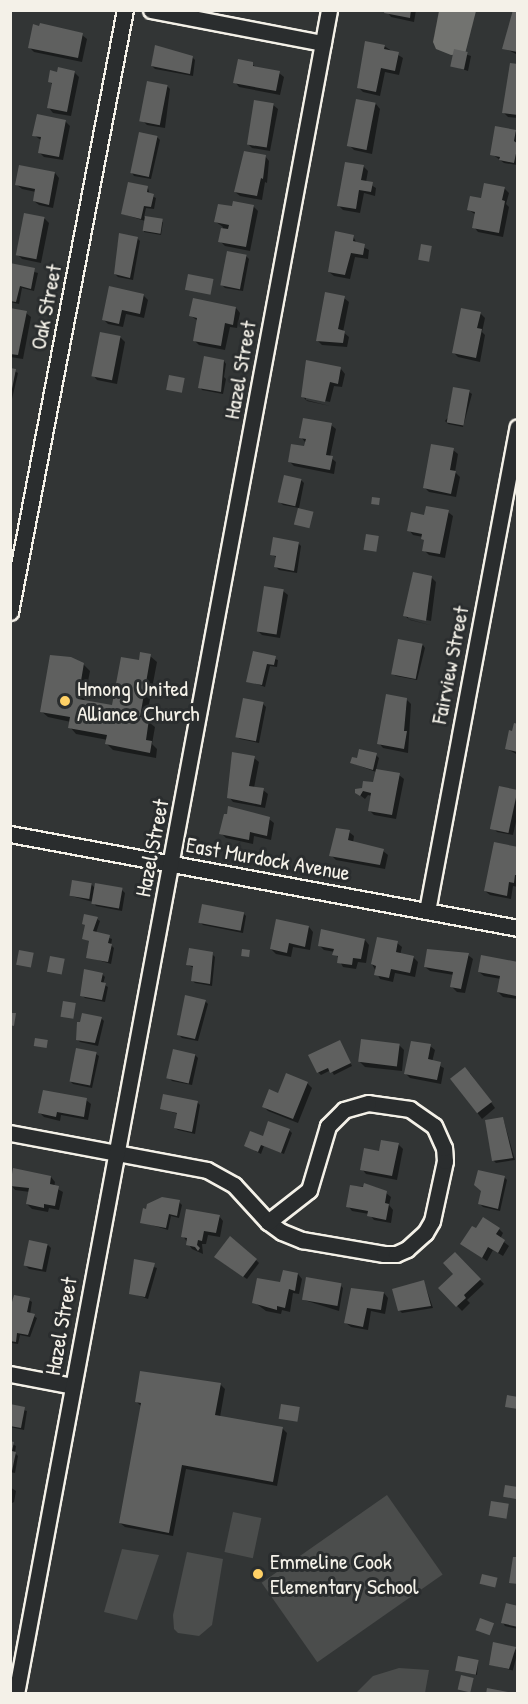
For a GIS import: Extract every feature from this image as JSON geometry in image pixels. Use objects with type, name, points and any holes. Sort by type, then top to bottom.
[{"type":"street","name":"Oak Street","points":[[10,612],[125,10]]},
{"type":"street","points":[[151,10],[323,43]]},
{"type":"street","name":"Hazel Street","points":[[16,1694],[172,865],[329,10]]},
{"type":"street","name":"Fairview Street","points":[[427,911],[518,427]]},
{"type":"street","name":"East Murdock Avenue","points":[[10,834],[518,928]]},
{"type":"street","points":[[10,1133],[216,1173],[234,1185],[268,1222],[282,1232],[302,1240],[384,1254],[396,1254],[407,1249],[420,1238],[432,1221],[445,1161],[440,1137],[428,1119],[410,1109],[368,1103],[344,1110],[328,1126],[309,1190],[268,1222]]},
{"type":"street","points":[[10,1374],[73,1386]]},
{"type":"shaded area","points":[[439,11],[476,11],[465,54],[451,55],[436,49],[433,42]]},
{"type":"shaded area","points":[[387,1495],[443,1574],[317,1662],[262,1583]]},
{"type":"shaded area","points":[[233,1512],[261,1518],[253,1558],[224,1552]]},
{"type":"shaded area","points":[[122,1549],[159,1555],[137,1620],[104,1612]]},
{"type":"shaded area","points":[[187,1552],[223,1559],[212,1625],[199,1636],[178,1633],[174,1629],[173,1615]]},
{"type":"shaded area","points":[[399,1668],[429,1670],[425,1693],[356,1693],[373,1676]]},
{"type":"building","points":[[385,10],[411,10],[410,18],[384,13]]},
{"type":"building","points":[[513,10],[518,10],[518,52],[502,49]]},
{"type":"building","points":[[40,23],[83,33],[78,58],[28,48],[33,24],[39,26]]},
{"type":"building","points":[[365,41],[385,45],[384,49],[399,52],[395,71],[381,68],[376,92],[357,88]]},
{"type":"building","points":[[155,45],[193,56],[190,74],[151,66]]},
{"type":"building","points":[[454,49],[468,52],[464,70],[450,67]]},
{"type":"building","points":[[238,59],[253,62],[253,66],[280,71],[276,91],[233,83]]},
{"type":"building","points":[[510,63],[518,64],[518,115],[502,113]]},
{"type":"building","points":[[58,67],[75,71],[67,112],[47,108],[52,83],[48,82],[50,70],[57,72]]},
{"type":"building","points":[[147,81],[168,85],[160,125],[139,121]]},
{"type":"building","points":[[356,99],[376,103],[366,150],[347,146]]},
{"type":"building","points":[[254,100],[274,103],[267,148],[247,144]]},
{"type":"building","points":[[37,114],[66,120],[59,157],[38,153],[41,137],[32,136]]},
{"type":"building","points":[[495,126],[516,130],[514,141],[518,144],[514,163],[499,160],[500,157],[490,155]]},
{"type":"building","points":[[139,132],[158,136],[149,177],[130,173]]},
{"type":"building","points":[[244,151],[266,155],[263,179],[261,178],[257,196],[234,192]]},
{"type":"building","points":[[345,162],[364,165],[361,180],[373,182],[371,192],[359,190],[356,209],[337,206]]},
{"type":"building","points":[[19,165],[55,172],[49,205],[33,201],[35,189],[15,185]]},
{"type":"building","points":[[128,182],[148,186],[147,192],[154,194],[151,207],[144,206],[141,219],[121,214]]},
{"type":"building","points":[[484,183],[505,187],[502,200],[505,201],[499,233],[472,228],[475,212],[467,210],[470,196],[481,198]]},
{"type":"building","points":[[233,201],[254,205],[246,247],[218,242],[221,228],[228,229],[229,225],[214,222],[218,204],[232,206]]},
{"type":"building","points":[[24,213],[45,217],[36,259],[16,255]]},
{"type":"building","points":[[145,216],[163,219],[160,234],[143,231]]},
{"type":"building","points":[[335,231],[354,235],[353,241],[365,244],[363,255],[351,253],[345,275],[328,272]]},
{"type":"building","points":[[119,233],[138,237],[130,278],[114,274]]},
{"type":"building","points":[[421,244],[432,246],[429,262],[418,260]]},
{"type":"building","points":[[227,251],[247,255],[240,289],[220,285]]},
{"type":"building","points":[[10,263],[35,268],[31,289],[20,286],[16,302],[10,301]]},
{"type":"building","points":[[188,274],[214,279],[210,295],[185,290]]},
{"type":"building","points":[[109,286],[144,294],[140,314],[122,310],[119,324],[102,320]]},
{"type":"building","points":[[325,292],[345,296],[338,329],[345,331],[343,343],[316,341]]},
{"type":"building","points":[[193,298],[236,307],[233,325],[225,323],[221,346],[193,341],[197,318],[189,316]]},
{"type":"building","points":[[10,308],[27,311],[18,355],[10,354]]},
{"type":"building","points":[[461,308],[481,312],[477,328],[482,329],[476,358],[452,353]]},
{"type":"building","points":[[100,332],[121,336],[112,380],[91,376]]},
{"type":"building","points":[[204,356],[224,360],[221,392],[198,388]]},
{"type":"building","points":[[306,360],[341,367],[338,384],[330,382],[325,402],[301,397]]},
{"type":"building","points":[[10,368],[16,369],[12,389],[10,389]]},
{"type":"building","points":[[169,375],[185,378],[182,393],[166,390]]},
{"type":"building","points":[[453,387],[470,390],[463,425],[447,422]]},
{"type":"building","points":[[303,418],[332,423],[326,455],[333,456],[330,470],[288,462],[291,444],[304,446],[306,439],[299,438]]},
{"type":"building","points":[[431,444],[454,448],[450,470],[456,471],[451,494],[423,488]]},
{"type":"building","points":[[284,475],[302,479],[295,506],[278,502]]},
{"type":"building","points":[[372,497],[380,498],[379,505],[371,504]]},
{"type":"building","points":[[426,506],[449,510],[440,554],[422,551],[424,540],[421,539],[422,534],[407,531],[411,512],[424,515]]},
{"type":"building","points":[[298,508],[314,512],[309,528],[294,524]]},
{"type":"building","points":[[366,534],[379,536],[376,552],[363,550]]},
{"type":"building","points":[[273,537],[299,542],[294,571],[274,567],[276,556],[270,555]]},
{"type":"building","points":[[413,572],[432,576],[426,621],[403,616]]},
{"type":"building","points":[[264,586],[284,589],[277,635],[257,631]]},
{"type":"building","points":[[398,639],[423,644],[416,679],[391,674]]},
{"type":"building","points":[[253,651],[276,656],[274,665],[267,664],[262,685],[246,682]]},
{"type":"building","name":"Hmong United Alliance Church","points":[[140,652],[151,654],[140,717],[149,719],[146,740],[152,741],[150,753],[105,744],[107,735],[68,728],[70,717],[40,712],[50,655],[71,657],[84,663],[78,699],[112,705],[121,657],[139,660]]},
{"type":"building","points":[[386,694],[407,698],[404,731],[407,731],[404,749],[377,744]]},
{"type":"building","points":[[243,698],[264,702],[256,741],[235,737]]},
{"type":"building","points":[[514,723],[518,724],[518,752],[505,749],[509,730],[512,731]]},
{"type":"building","points":[[359,749],[377,753],[373,770],[350,763],[352,757],[357,758]]},
{"type":"building","points":[[232,752],[255,756],[249,786],[264,788],[261,805],[227,798]]},
{"type":"building","points":[[376,769],[400,773],[392,815],[368,811],[371,793],[363,791],[360,796],[355,793],[355,789],[362,788],[363,781],[373,782]]},
{"type":"building","points":[[499,786],[518,790],[508,833],[490,829]]},
{"type":"building","points":[[228,806],[270,817],[267,836],[250,832],[249,840],[219,834]]},
{"type":"building","points":[[336,828],[350,830],[348,840],[384,849],[380,865],[329,856]]},
{"type":"building","points":[[494,842],[518,847],[518,875],[515,875],[514,883],[509,882],[507,896],[484,891]]},
{"type":"building","points":[[72,880],[92,883],[89,899],[69,896]]},
{"type":"building","points":[[95,883],[123,888],[119,909],[91,904]]},
{"type":"building","points":[[202,904],[244,912],[241,931],[198,923]]},
{"type":"building","points":[[84,914],[98,917],[93,931],[110,935],[108,943],[112,944],[108,962],[86,958],[89,941],[82,939],[85,925],[82,924]]},
{"type":"building","points":[[276,919],[309,926],[305,947],[289,943],[287,953],[270,949]]},
{"type":"building","points":[[321,929],[365,939],[361,959],[353,958],[352,965],[337,963],[338,956],[332,955],[334,949],[318,946]]},
{"type":"building","points":[[377,937],[398,941],[396,952],[414,956],[410,973],[391,969],[389,978],[374,975],[376,966],[371,964]]},
{"type":"building","points":[[189,948],[213,952],[210,984],[191,981],[193,966],[186,965]]},
{"type":"building","points":[[242,949],[250,950],[249,957],[241,956]]},
{"type":"building","points":[[427,949],[469,953],[461,989],[450,987],[453,972],[424,967]]},
{"type":"building","points":[[19,950],[34,953],[31,968],[16,965]]},
{"type":"building","points":[[481,955],[518,962],[516,996],[497,992],[500,976],[478,972]]},
{"type":"building","points":[[50,956],[65,959],[62,975],[47,972]]},
{"type":"building","points":[[84,969],[103,973],[101,982],[106,983],[102,1000],[80,996]]},
{"type":"building","points":[[185,995],[206,1000],[195,1039],[177,1035]]},
{"type":"building","points":[[63,1001],[76,1003],[73,1019],[60,1017]]},
{"type":"building","points":[[10,1013],[16,1013],[14,1026],[10,1025]]},
{"type":"building","points":[[82,1013],[102,1017],[95,1043],[76,1040],[77,1022],[80,1022]]},
{"type":"building","points":[[35,1038],[48,1040],[47,1048],[34,1046]]},
{"type":"building","points":[[361,1039],[400,1044],[397,1067],[358,1062]]},
{"type":"building","points":[[340,1040],[351,1063],[330,1073],[328,1068],[317,1073],[308,1055]]},
{"type":"building","points":[[411,1041],[431,1044],[428,1059],[441,1062],[437,1080],[404,1074]]},
{"type":"building","points":[[76,1048],[97,1052],[90,1085],[70,1081]]},
{"type":"building","points":[[173,1049],[195,1054],[189,1083],[166,1078]]},
{"type":"building","points":[[465,1067],[492,1102],[477,1113],[450,1079]]},
{"type":"building","points":[[286,1073],[308,1082],[293,1119],[262,1107],[269,1089],[278,1093]]},
{"type":"building","points":[[43,1090],[87,1098],[84,1117],[57,1112],[56,1117],[38,1113]]},
{"type":"building","points":[[163,1094],[198,1101],[192,1132],[174,1128],[177,1113],[160,1109]]},
{"type":"building","points":[[503,1117],[513,1158],[492,1161],[485,1120]]},
{"type":"building","points":[[268,1121],[290,1129],[281,1153],[261,1145],[258,1152],[244,1146],[250,1131],[263,1136]]},
{"type":"building","points":[[381,1140],[399,1143],[392,1176],[360,1170],[364,1148],[379,1151]]},
{"type":"building","points":[[13,1168],[51,1176],[50,1184],[59,1186],[55,1206],[44,1204],[44,1208],[26,1204],[29,1188],[10,1186]]},
{"type":"building","points":[[478,1170],[505,1176],[498,1209],[478,1204],[481,1191],[474,1185]]},
{"type":"building","points":[[364,1183],[387,1191],[385,1203],[389,1204],[386,1220],[367,1216],[368,1211],[346,1207],[350,1185],[363,1187]]},
{"type":"building","points":[[162,1197],[180,1200],[177,1216],[169,1214],[166,1228],[140,1223],[143,1208],[146,1209],[147,1204]]},
{"type":"building","points":[[186,1209],[220,1215],[216,1233],[204,1231],[202,1241],[198,1240],[197,1245],[200,1248],[198,1251],[195,1247],[186,1245],[187,1238],[181,1237]]},
{"type":"building","points":[[483,1217],[500,1228],[496,1234],[505,1240],[498,1253],[488,1247],[482,1258],[460,1244],[472,1226],[476,1228]]},
{"type":"building","points":[[230,1236],[257,1259],[243,1277],[214,1257]]},
{"type":"building","points":[[29,1240],[48,1244],[42,1269],[24,1265]]},
{"type":"building","points":[[455,1252],[481,1279],[464,1295],[466,1298],[456,1307],[438,1288],[453,1274],[443,1263]]},
{"type":"building","points":[[134,1259],[155,1263],[145,1297],[129,1294]]},
{"type":"building","points":[[283,1270],[298,1273],[295,1291],[289,1289],[285,1308],[277,1306],[277,1310],[252,1303],[257,1278],[280,1282]]},
{"type":"building","points":[[306,1277],[341,1283],[337,1306],[302,1300]]},
{"type":"building","points":[[424,1280],[431,1306],[398,1311],[392,1289]]},
{"type":"building","points":[[351,1288],[384,1292],[381,1310],[367,1308],[363,1327],[344,1323]]},
{"type":"building","points":[[14,1295],[30,1298],[27,1312],[35,1314],[28,1335],[17,1333],[16,1342],[10,1341],[10,1309]]},
{"type":"building","points":[[140,1371],[221,1383],[215,1415],[283,1427],[273,1482],[182,1465],[169,1533],[119,1523],[141,1403],[135,1402]]},
{"type":"building","points":[[507,1395],[518,1397],[518,1409],[505,1407]]},
{"type":"building","points":[[10,1404],[25,1407],[21,1428],[10,1426]]},
{"type":"building","points":[[281,1404],[300,1407],[297,1422],[279,1419]]},
{"type":"building","points":[[10,1441],[14,1442],[12,1451],[16,1452],[12,1471]]},
{"type":"building","points":[[505,1485],[518,1487],[516,1499],[503,1497]]},
{"type":"building","points":[[491,1501],[509,1504],[506,1519],[489,1516]]},
{"type":"building","points":[[513,1557],[518,1557],[518,1584],[509,1583]]},
{"type":"building","points":[[482,1574],[498,1578],[495,1588],[480,1584]]},
{"type":"building","points":[[506,1603],[518,1606],[518,1627],[501,1623]]},
{"type":"building","points":[[480,1618],[494,1623],[490,1635],[476,1630]]},
{"type":"building","points":[[493,1642],[516,1647],[509,1669],[489,1665]]},
{"type":"building","points":[[458,1656],[479,1660],[476,1675],[455,1671]]},
{"type":"building","points":[[461,1675],[474,1678],[470,1693],[458,1690]]},
{"type":"building","points":[[487,1688],[508,1692],[507,1694],[486,1694]]},
{"type":"place","name":"Hmong United Alliance Church","points":[[65,701]]},
{"type":"place","name":"Emmeline Cook Elementary School","points":[[258,1574]]}]
